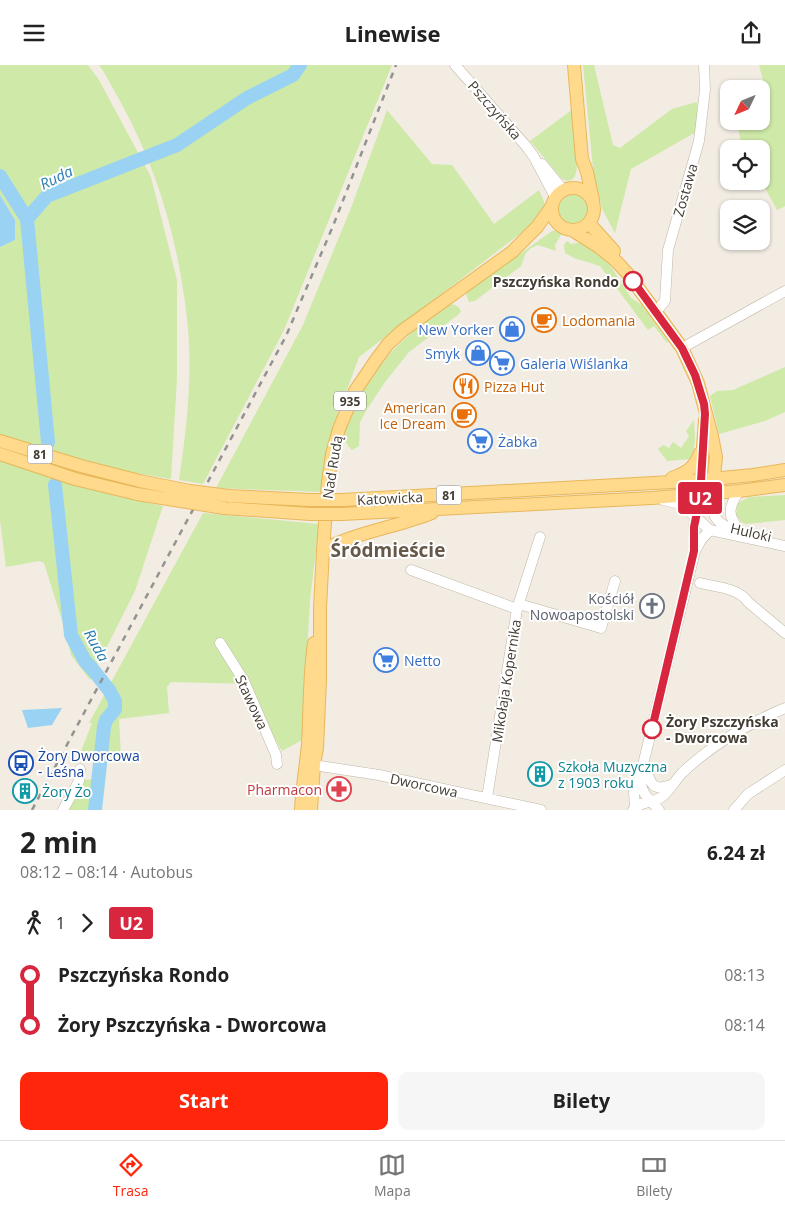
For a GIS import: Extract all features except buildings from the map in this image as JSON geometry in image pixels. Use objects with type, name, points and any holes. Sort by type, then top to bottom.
[{"type":"main road","name":"935","points":[[561,195],[580,176],[582,159],[574,65]]},
{"type":"main road","name":"935","points":[[582,159],[595,212],[589,223]]},
{"type":"main road","points":[[593,200],[586,191],[561,195],[554,217],[559,224],[599,247],[615,260],[628,274],[682,348],[698,383],[716,457],[714,479],[706,494]]},
{"type":"main road","name":"Nad Rudą","points":[[512,252],[537,227],[561,195]]},
{"type":"main road","points":[[572,230],[580,229],[589,223],[619,257],[628,274]]},
{"type":"main road","name":"Nad Rudą","points":[[311,810],[311,668],[320,608],[328,482],[332,455],[347,406],[365,374],[388,344],[402,331],[512,252],[549,228],[559,224]]},
{"type":"main road","points":[[705,414],[700,480],[706,494]]},
{"type":"main road","name":"Katowicka","points":[[0,441],[81,466],[190,491],[226,502]]},
{"type":"main road","points":[[662,482],[691,469],[698,459],[703,444]]},
{"type":"main road","name":"Katowicka","points":[[0,454],[75,479],[137,494],[310,507],[342,514],[652,498],[785,485]]},
{"type":"main road","points":[[716,457],[729,469],[752,475]]},
{"type":"main road","name":"Katowicka","points":[[310,507],[342,500],[700,480],[785,470]]},
{"type":"main road","points":[[323,550],[342,541],[415,520],[441,509]]},
{"type":"main road","name":"Nad Rudą","points":[[301,810],[302,784],[310,764]]},
{"type":"street","name":"Pszczyńska","points":[[455,65],[501,115],[534,157],[544,166],[561,195]]},
{"type":"street","name":"Zostawa","points":[[656,312],[665,301],[668,250],[699,141],[705,90],[705,65]]},
{"type":"street","points":[[682,348],[785,291]]},
{"type":"street","points":[[739,491],[732,504],[730,513],[733,522],[740,531]]},
{"type":"street","points":[[694,551],[693,537],[696,517],[706,494]]},
{"type":"street","name":"Huloki","points":[[706,494],[719,523],[740,531],[785,540]]},
{"type":"street","name":"Huloki","points":[[652,498],[681,504],[710,530],[785,546]]},
{"type":"street","points":[[634,809],[634,792],[644,762],[694,551],[701,539],[710,530]]},
{"type":"street","name":"Mikołaja Kopernika","points":[[487,797],[518,606],[540,537]]},
{"type":"street","points":[[411,570],[518,606],[601,628],[615,581]]},
{"type":"street","points":[[700,583],[733,591],[744,596],[748,602],[785,633]]},
{"type":"street","name":"Stawowa","points":[[220,643],[244,681],[276,755],[277,764]]},
{"type":"street","points":[[634,809],[642,803],[651,803],[663,796],[670,785],[692,763],[720,742],[754,721],[785,708]]},
{"type":"street","points":[[644,762],[650,781],[654,786],[662,788],[670,785]]},
{"type":"street","name":"Dworcowa","points":[[310,764],[379,775],[542,810]]},
{"type":"street","points":[[63,810],[79,781],[80,769]]},
{"type":"street","points":[[734,810],[748,794],[785,770]]},
{"type":"street","points":[[640,777],[642,791],[659,810]]},
{"type":"green space","points":[[0,65],[88,65],[99,80],[151,177],[177,280],[177,378],[171,479],[113,469],[0,434],[0,247],[15,240],[15,220],[0,195]]},
{"type":"green space","points":[[99,65],[392,65],[284,330],[203,484],[179,480],[187,420],[189,338],[183,289],[172,233],[156,179],[145,153],[120,101]]},
{"type":"green space","points":[[583,65],[594,65],[613,145],[620,148],[672,109],[697,102],[696,132],[631,169],[615,233],[602,209],[593,169]]},
{"type":"green space","points":[[759,65],[785,65],[785,206],[777,210],[766,190],[770,190],[770,140],[740,140],[739,130],[770,130],[770,80],[763,80]]},
{"type":"green space","points":[[573,109],[577,154],[576,171],[574,178],[567,181],[562,179],[530,141]]},
{"type":"green space","points":[[387,110],[432,164],[452,165],[494,224],[539,190],[546,206],[529,227],[359,357],[339,407],[321,492],[216,488],[303,325],[351,208]]},
{"type":"green space","points":[[574,192],[580,193],[585,197],[589,202],[589,214],[585,219],[580,223],[574,224],[568,223],[563,219],[559,214],[558,208],[559,202],[563,197],[568,193]]},
{"type":"green space","points":[[561,230],[562,233],[555,245],[556,251],[538,245],[531,248],[526,253],[521,266],[475,301],[469,302],[466,294],[468,291],[552,231]]},
{"type":"green space","points":[[567,241],[571,244],[583,242],[606,259],[631,298],[642,305],[667,343],[654,326],[648,330],[600,266],[574,258],[565,253],[564,245]]},
{"type":"green space","points":[[448,304],[456,305],[461,311],[409,352],[385,382],[360,422],[359,446],[352,450],[344,438],[344,434],[359,398],[369,381],[404,340]]},
{"type":"green space","points":[[785,367],[785,412],[765,421],[719,434],[710,396],[717,391],[733,390]]},
{"type":"green space","points":[[694,420],[693,457],[691,459],[667,461],[658,449],[663,445],[669,448],[673,442],[681,448],[689,436],[686,431]]},
{"type":"green space","points":[[0,460],[120,497],[163,506],[135,591],[90,680],[71,655],[44,563],[39,561],[6,567],[0,520]]},
{"type":"green space","points":[[785,495],[785,520],[746,524],[741,522],[736,514],[738,503],[749,497]]},
{"type":"green space","points":[[203,513],[319,524],[310,600],[302,740],[282,751],[250,684],[171,682],[167,687],[169,713],[119,719],[121,757],[78,759],[92,723],[89,723]]},
{"type":"green space","points":[[94,779],[92,810],[68,810],[83,780]]},
{"type":"water","points":[[0,195],[15,220],[15,240],[0,247]]},
{"type":"water","points":[[62,708],[52,725],[28,728],[22,710]]},
{"type":"waterway","name":"Ruda","points":[[48,442],[27,219],[47,196],[177,145],[247,98],[293,75],[300,65]]},
{"type":"waterway","points":[[0,176],[27,219]]},
{"type":"waterway","name":"Ruda","points":[[55,485],[71,635],[85,661],[109,690],[115,701],[115,709],[106,720],[104,727],[95,810]]},
{"type":"railway","points":[[32,810],[286,336],[333,226],[396,65]]},
{"type":"bus line","name":"U2","points":[[633,281],[687,357],[698,383],[705,414],[700,498],[693,537],[694,551],[652,729]]},
{"type":"place","name":"Pszczyńska Rondo","points":[[633,281]]},
{"type":"place","name":"Lodomania","points":[[544,320]]},
{"type":"place","name":"New Yorker","points":[[512,329]]},
{"type":"place","name":"Smyk","points":[[478,353]]},
{"type":"place","name":"Galeria Wiślanka","points":[[502,363]]},
{"type":"place","name":"Pizza Hut","points":[[466,386]]},
{"type":"place","name":"American Ice Dream","points":[[464,415]]},
{"type":"place","name":"Żabka","points":[[480,441]]},
{"type":"place","name":"Kościół Nowoapostolski","points":[[652,606]]},
{"type":"place","name":"Netto","points":[[386,660]]},
{"type":"place","name":"Żory Pszczyńska - Dworcowa","points":[[652,729]]},
{"type":"place","name":"Żory Dworcowa - Leśna","points":[[21,763]]},
{"type":"place","name":"Szkoła Muzyczna z 1903 roku","points":[[540,774]]},
{"type":"place","name":"Pharmacon","points":[[339,789]]},
{"type":"place","name":"Żory Żo","points":[[25,791]]},
{"type":"district","name":"Śródmieście","points":[[388,550]]}]
